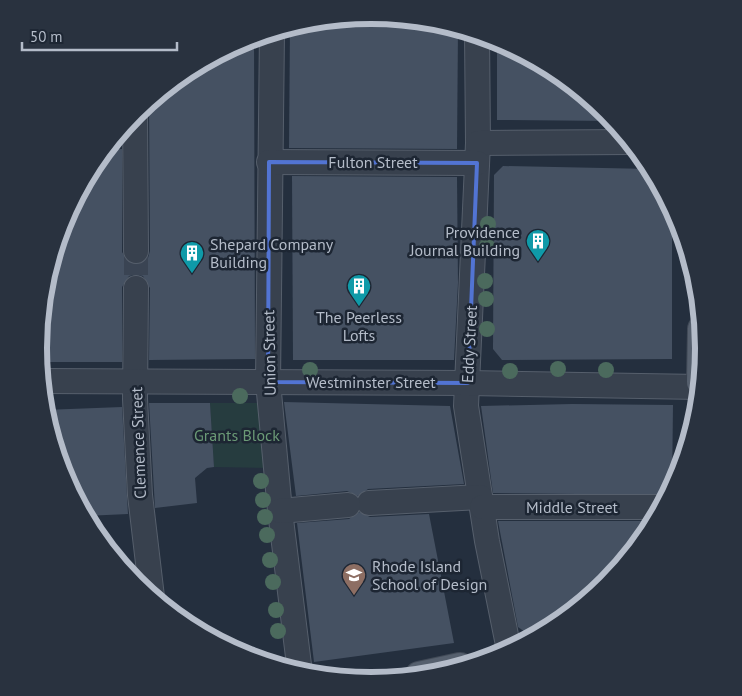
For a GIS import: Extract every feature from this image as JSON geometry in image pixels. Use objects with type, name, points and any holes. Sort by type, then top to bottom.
[{"type":"street","name":"Union Street","points":[[272,40],[268,382],[280,512],[299,664]]},
{"type":"street","name":"Eddy Street","points":[[477,42],[478,153],[466,406],[481,502],[508,642]]},
{"type":"street","points":[[135,126],[136,251]]},
{"type":"street","name":"Fulton Street","points":[[269,162],[478,153],[622,143]]},
{"type":"street","name":"Clemence Street","points":[[136,288],[136,381],[140,495],[151,586]]},
{"type":"street","name":"Westminster Street","points":[[49,381],[468,382],[692,387]]},
{"type":"street","name":"Middle Street","points":[[280,512],[358,504],[481,502],[654,507]]},
{"type":"highlighted area","points":[[269,162],[477,163],[468,383],[268,382]]},
{"type":"green space","name":"Grants Block","points":[[210,403],[258,403],[265,468],[214,467]]},
{"type":"building","points":[[350,24],[392,24],[434,30],[458,36],[457,149],[289,148],[290,34]]},
{"type":"building","points":[[254,46],[255,359],[149,360],[150,288],[143,276],[136,274],[129,276],[122,287],[122,362],[47,362],[47,327],[53,285],[64,244],[71,224],[90,186],[115,149],[122,149],[122,252],[129,263],[136,265],[143,263],[148,258],[150,251],[149,112],[191,78],[228,57]]},
{"type":"building","points":[[497,49],[551,78],[585,104],[602,121],[497,120]]},
{"type":"building","points":[[503,166],[641,169],[672,227],[672,359],[502,360],[493,349],[494,175]]},
{"type":"building","name":"The Peerless Lofts","points":[[292,176],[457,177],[458,283],[454,360],[293,360]]},
{"type":"building","points":[[284,402],[450,406],[464,484],[368,489],[358,496],[347,491],[296,496]]},
{"type":"building","points":[[149,403],[210,403],[214,467],[207,468],[195,478],[197,503],[155,508]]},
{"type":"building","points":[[572,404],[673,405],[672,468],[660,495],[493,493],[481,406]]},
{"type":"building","points":[[122,407],[128,514],[93,516],[71,472],[53,410]]},
{"type":"building","name":"Rhode Island School of Design","points":[[359,512],[370,517],[429,514],[454,643],[314,662],[297,523],[349,519]]},
{"type":"building","points":[[498,521],[645,521],[615,562],[585,592],[551,618],[528,631],[525,632],[518,627]]},
{"type":"tunnel","points":[[136,251],[136,288]]},
{"type":"place","name":"Providence Journal Building","points":[[538,262]]},
{"type":"place","name":"Shepard Company Building","points":[[192,274]]},
{"type":"place","name":"The Peerless Lofts","points":[[359,307]]},
{"type":"place","name":"Rhode Island School of Design","points":[[354,596]]}]
